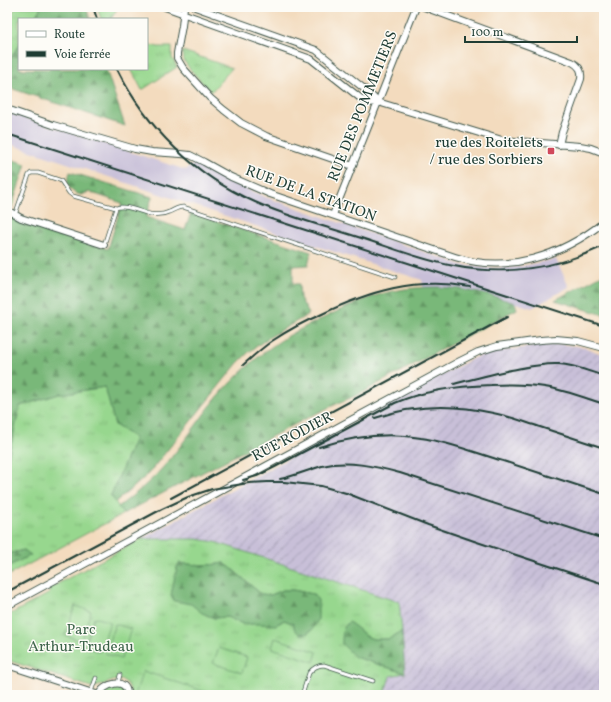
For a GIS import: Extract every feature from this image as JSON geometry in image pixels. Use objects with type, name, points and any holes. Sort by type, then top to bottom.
[{"type":"street","points":[[165,7],[312,59],[360,100],[368,103],[378,102],[509,141],[585,147],[604,153]]},
{"type":"street","points":[[184,7],[177,49],[177,58],[183,68],[210,98],[233,117],[266,136],[353,166]]},
{"type":"street","points":[[195,7],[309,48],[321,54],[367,91],[378,102]]},
{"type":"street","name":"RUE DES POMMETIERS","points":[[333,215],[416,7]]},
{"type":"street","points":[[424,7],[578,65],[581,71],[581,80],[562,132],[559,145]]},
{"type":"street","points":[[306,57],[309,48]]},
{"type":"street","name":"RUE DE LA STATION","points":[[7,109],[53,125],[135,149],[190,156],[256,189],[285,200],[463,260],[478,263],[493,264],[520,262],[547,255],[576,241],[604,222]]},
{"type":"street","points":[[7,210],[15,216],[104,245]]},
{"type":"street","name":"RUE RODIER","points":[[7,606],[478,352],[497,346],[556,339],[578,341],[604,348]]},
{"type":"street","points":[[7,665],[99,695],[100,690],[110,685],[118,683],[122,684],[127,690],[126,695]]},
{"type":"lane","points":[[15,216],[27,179],[31,173],[35,173],[61,181],[69,193],[73,196],[116,208],[125,207],[151,214],[164,214],[184,207],[395,277]]},
{"type":"lane","points":[[104,245],[116,208]]},
{"type":"lane","points":[[302,695],[309,673],[311,670],[320,665],[373,681]]},
{"type":"lane","points":[[118,683],[120,675]]},
{"type":"lane","points":[[91,692],[96,678]]},
{"type":"shaded area","points":[[7,112],[186,170],[196,162],[222,178],[265,197],[462,265],[489,268],[517,267],[556,259],[569,287],[532,308],[493,296],[461,289],[423,287],[422,280],[7,143]]},
{"type":"shaded area","points":[[560,344],[584,347],[604,355],[604,695],[384,695],[390,676],[405,673],[399,602],[215,542],[197,539],[141,539],[474,358],[492,352]]},
{"type":"green space","points":[[17,7],[41,7],[35,18],[18,18],[18,46],[7,65],[7,18]]},
{"type":"green space","points":[[41,7],[86,7],[90,18],[35,18]]},
{"type":"green space","points":[[97,7],[118,7],[112,18],[101,18]]},
{"type":"green space","points":[[148,44],[158,47],[172,47],[172,58],[177,67],[142,90],[132,70],[148,70]]},
{"type":"green space","points":[[18,46],[18,70],[106,70],[125,126],[7,87],[7,65]]},
{"type":"green space","points":[[183,51],[232,68],[211,92],[187,66],[182,54]]},
{"type":"green space","points":[[7,158],[26,164],[14,200],[7,193]]},
{"type":"green space","points":[[70,172],[152,197],[146,217],[185,230],[191,213],[311,252],[308,265],[293,266],[293,284],[299,284],[300,298],[309,314],[268,338],[249,352],[237,364],[149,473],[115,502],[111,495],[135,438],[115,425],[105,387],[59,394],[20,406],[7,463],[7,397],[12,380],[7,378],[7,215],[17,221],[108,249],[122,203],[89,192],[81,195],[75,193],[70,189],[67,183]]},
{"type":"green space","points":[[7,193],[14,200],[12,208],[7,204]]},
{"type":"green space","points":[[604,274],[604,315],[555,300]]},
{"type":"green space","points":[[438,287],[461,289],[493,296],[515,303],[517,309],[357,395],[311,416],[123,514],[118,507],[133,496],[155,476],[231,382],[258,357],[278,342],[336,312],[371,297],[399,290]]},
{"type":"green space","points":[[105,387],[115,425],[135,438],[111,495],[123,514],[7,576],[7,567],[30,555],[24,550],[7,554],[7,463],[20,406],[59,394]]},
{"type":"green space","name":"Parc Arthur-Trudeau","points":[[141,539],[197,539],[215,542],[399,602],[402,631],[389,639],[373,639],[366,636],[357,628],[355,657],[405,673],[390,676],[384,695],[130,695],[130,688],[125,681],[121,680],[91,687],[7,660],[7,616],[50,593],[48,589]],"holes":[[[179,563],[196,565],[224,563],[261,594],[271,595],[283,590],[293,590],[313,594],[294,624],[284,620],[280,623],[243,624],[227,617],[214,618],[191,604],[173,588]]]},
{"type":"green space","points":[[24,550],[31,555],[7,567],[7,554]]},
{"type":"green space","points":[[179,563],[213,565],[224,563],[261,594],[271,595],[283,590],[293,590],[313,594],[318,600],[318,620],[312,630],[306,634],[299,634],[294,628],[294,624],[284,620],[276,625],[243,624],[227,617],[214,618],[202,613],[191,604],[174,601],[171,595]]},
{"type":"green space","name":"Parc Arthur-Trudeau","points":[[75,606],[91,611],[81,641],[65,635]]},
{"type":"green space","points":[[94,617],[110,622],[100,652],[84,647]]},
{"type":"green space","points":[[349,622],[366,636],[373,639],[389,639],[402,631],[405,673],[355,657],[342,644],[342,634]]},
{"type":"green space","points":[[115,624],[131,629],[121,659],[105,653]]},
{"type":"green space","points":[[275,638],[317,652],[314,662],[272,648]]},
{"type":"green space","points":[[219,648],[247,657],[242,673],[213,663]]},
{"type":"green space","points":[[143,671],[215,695],[135,695]]},
{"type":"green space","points":[[118,686],[124,692],[123,695],[105,695],[104,693],[106,689]]},
{"type":"railway","points":[[93,7],[97,18]]},
{"type":"railway","points":[[118,70],[142,111],[174,148],[212,178],[233,191],[280,212],[418,257],[473,269],[511,270],[549,265],[586,254],[604,246]]},
{"type":"railway","points":[[7,134],[604,326]]},
{"type":"railway","points":[[243,365],[268,344],[289,330],[338,306],[356,299],[393,288],[411,285],[450,284],[470,287]]},
{"type":"railway","points":[[171,498],[507,317]]},
{"type":"railway","points":[[454,384],[504,372],[547,364],[571,366],[604,376]]},
{"type":"railway","points":[[243,480],[257,476],[275,467],[395,403],[430,392],[466,386],[504,384],[525,385],[560,390],[604,404]]},
{"type":"railway","points":[[375,418],[404,410],[419,408],[463,408],[511,417],[604,448]]},
{"type":"railway","points":[[319,447],[369,436],[395,435],[421,438],[462,448],[604,494]]},
{"type":"railway","points":[[280,479],[332,464],[371,466],[400,473],[604,539]]},
{"type":"railway","points":[[7,592],[162,509],[188,497],[212,489],[249,483],[268,482],[284,482],[321,486],[346,493],[428,525],[604,584]]},
{"type":"place","name":"rue des Roitelets / rue des Sorbiers","points":[[551,151]]}]
